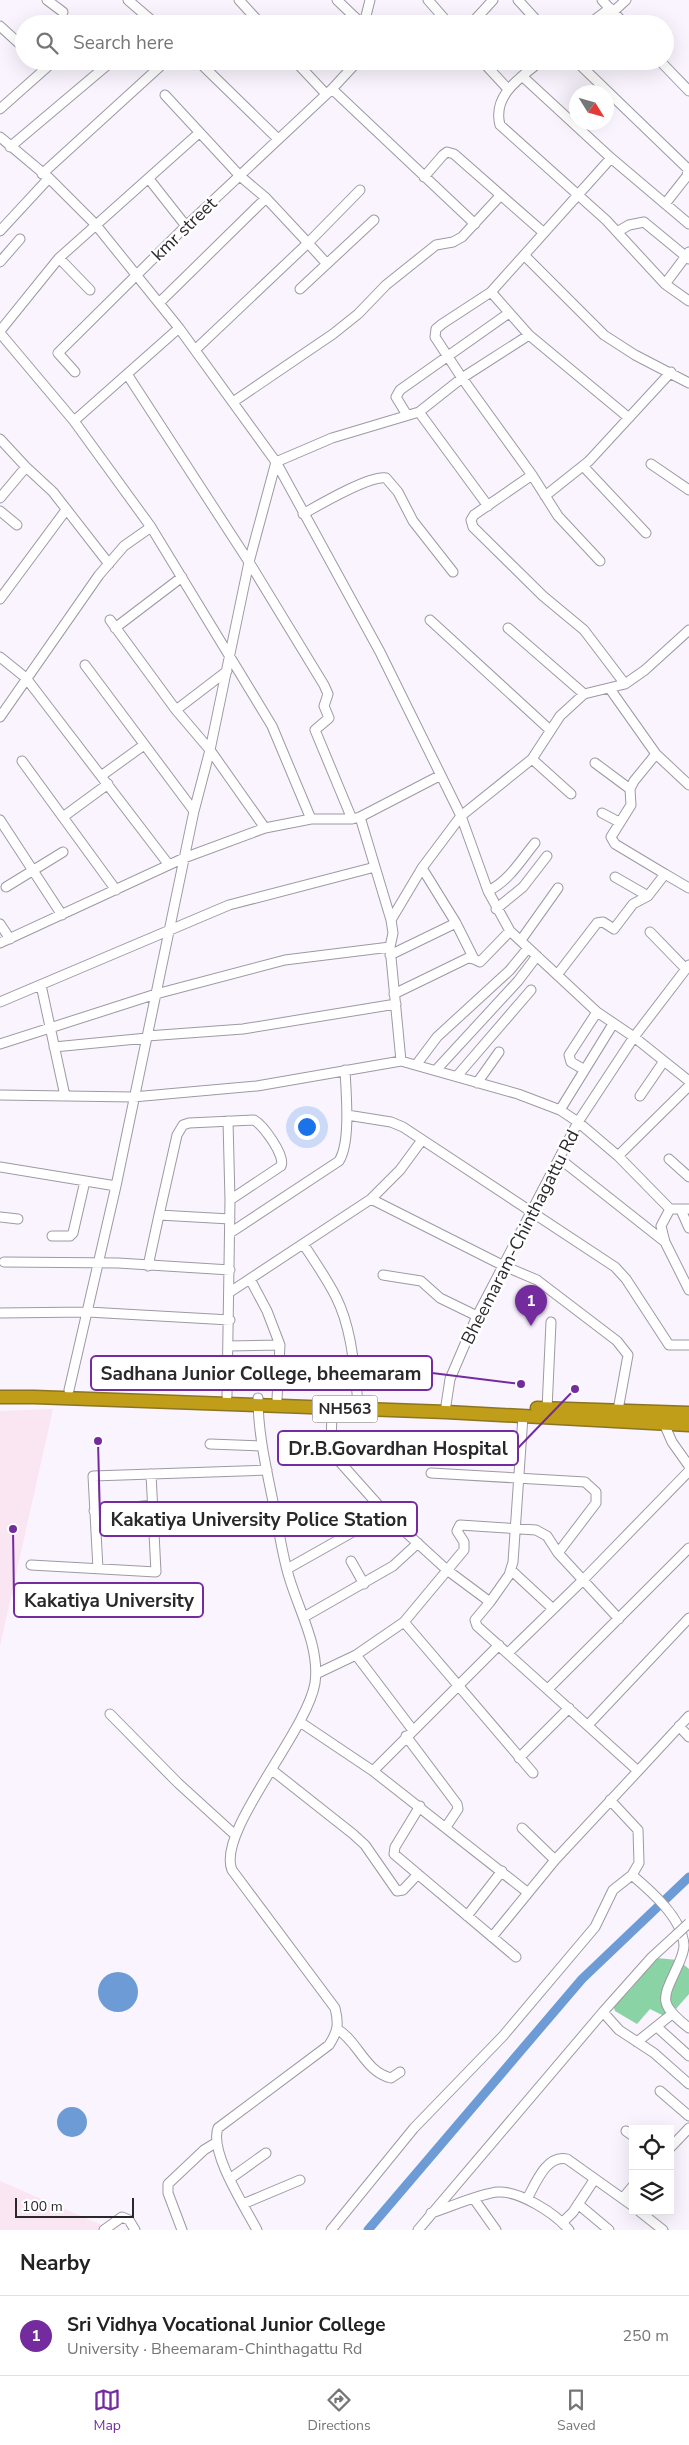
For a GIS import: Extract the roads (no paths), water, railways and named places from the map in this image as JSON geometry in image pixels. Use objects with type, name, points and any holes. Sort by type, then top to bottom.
[{"type":"highway","name":"NH563","points":[[0,1389],[227,1396],[258,1402],[277,1399],[618,1410],[689,1425]]},
{"type":"highway","name":"NH563","points":[[0,1397],[34,1396],[258,1402],[332,1409],[523,1416],[662,1418],[689,1413]]},
{"type":"street","points":[[48,0],[63,12]]},
{"type":"street","points":[[128,0],[145,15]]},
{"type":"street","points":[[239,0],[253,15]]},
{"type":"street","points":[[337,0],[353,15]]},
{"type":"street","points":[[366,15],[370,0]]},
{"type":"street","points":[[428,0],[440,15]]},
{"type":"street","points":[[479,15],[493,0]]},
{"type":"street","points":[[518,0],[532,15]]},
{"type":"street","points":[[602,0],[617,15]]},
{"type":"street","points":[[604,15],[626,0]]},
{"type":"street","points":[[0,26],[15,40]]},
{"type":"street","points":[[0,109],[44,70]]},
{"type":"street","points":[[10,147],[101,70]]},
{"type":"street","points":[[0,231],[46,176],[157,70]]},
{"type":"street","points":[[207,70],[278,138]]},
{"type":"street","points":[[306,70],[475,224]]},
{"type":"street","name":"kmr street","points":[[75,372],[58,353],[186,226],[329,92],[350,70]]},
{"type":"street","points":[[490,70],[507,88]]},
{"type":"street","points":[[530,70],[507,88],[500,111],[500,125],[578,194],[617,232],[665,284],[689,302]]},
{"type":"street","points":[[585,70],[688,169],[687,176],[665,204]]},
{"type":"street","points":[[669,70],[689,91]]},
{"type":"street","points":[[522,76],[611,158],[689,224]]},
{"type":"street","points":[[165,95],[240,176],[266,198],[327,264]]},
{"type":"street","points":[[199,133],[59,258],[0,332],[74,421],[151,527],[272,726],[311,819]]},
{"type":"street","points":[[0,137],[46,176],[96,225],[195,350],[276,462],[380,652],[461,816],[488,891],[496,909],[510,931],[597,1012],[634,1037],[689,1081]]},
{"type":"street","points":[[424,177],[443,154],[451,153],[544,233]]},
{"type":"street","points":[[600,561],[558,516],[532,475],[435,337],[436,329],[491,292],[611,158]]},
{"type":"street","points":[[149,179],[186,226]]},
{"type":"street","points":[[195,350],[308,243],[360,190]]},
{"type":"street","points":[[233,402],[333,334],[358,314],[386,285],[436,245],[454,242],[462,237],[500,196]]},
{"type":"street","points":[[159,303],[266,198]]},
{"type":"street","points":[[300,289],[374,220]]},
{"type":"street","points":[[617,232],[628,225],[644,222],[688,255],[665,284]]},
{"type":"street","points":[[0,262],[20,238]]},
{"type":"street","points":[[525,256],[604,335],[635,355],[689,383]]},
{"type":"street","points":[[59,258],[90,290]]},
{"type":"street","points":[[491,292],[528,335],[629,418]]},
{"type":"street","points":[[407,415],[396,394],[509,313]]},
{"type":"street","points":[[74,421],[178,328]]},
{"type":"street","points":[[276,462],[332,438],[419,412],[462,378],[528,335]]},
{"type":"street","points":[[546,496],[583,466],[671,372]]},
{"type":"street","points":[[127,374],[249,562],[327,690],[324,706],[328,718],[316,726],[315,733],[356,818],[391,920],[393,932],[390,951],[401,1061]]},
{"type":"street","points":[[419,412],[488,506]]},
{"type":"street","points":[[0,439],[53,492],[109,564]]},
{"type":"street","points":[[69,1390],[116,1186],[133,1097],[170,932],[194,811],[210,750],[249,562],[276,462]]},
{"type":"street","points":[[651,464],[689,490]]},
{"type":"street","points":[[583,466],[646,533]]},
{"type":"street","points":[[0,498],[26,467]]},
{"type":"street","points":[[532,475],[471,520],[473,528],[543,596],[584,630],[625,684]]},
{"type":"street","points":[[303,514],[357,486],[381,477],[386,478],[398,492],[413,521],[453,572]]},
{"type":"street","points":[[0,599],[66,510]]},
{"type":"street","points":[[0,511],[17,525]]},
{"type":"street","points":[[0,717],[109,564],[124,546],[151,527]]},
{"type":"street","points":[[182,577],[113,624],[176,710],[210,750],[266,828]]},
{"type":"street","points":[[430,620],[550,730]]},
{"type":"street","points":[[508,628],[584,694]]},
{"type":"street","points":[[391,920],[422,868],[461,816],[508,781],[532,759],[560,716],[584,694],[625,684],[644,670],[689,630]]},
{"type":"street","points":[[0,657],[26,678],[169,865]]},
{"type":"street","points":[[85,664],[194,811]]},
{"type":"street","points":[[176,710],[227,671]]},
{"type":"street","points":[[610,688],[656,754],[689,785]]},
{"type":"street","points":[[101,776],[144,745]]},
{"type":"street","points":[[656,754],[639,774],[630,789],[631,805],[618,822],[611,836],[612,841],[689,888]]},
{"type":"street","points":[[532,759],[571,794]]},
{"type":"street","points":[[22,761],[116,890]]},
{"type":"street","points":[[595,763],[630,789]]},
{"type":"street","points":[[0,943],[184,858],[266,828],[311,819],[356,818],[441,775]]},
{"type":"street","points":[[63,817],[108,784]]},
{"type":"street","points":[[602,813],[618,822]]},
{"type":"street","points":[[1,824],[34,870],[62,915]]},
{"type":"street","points":[[488,891],[499,886],[507,879],[535,843]]},
{"type":"street","points":[[6,887],[63,852]]},
{"type":"street","points":[[496,909],[523,887],[547,856]]},
{"type":"street","points":[[0,1002],[170,932],[229,905],[374,868]]},
{"type":"street","points":[[422,868],[474,958]]},
{"type":"street","points":[[557,975],[597,923],[603,922],[614,929],[633,904],[648,896],[665,874]]},
{"type":"street","points":[[615,876],[648,896]]},
{"type":"street","points":[[521,940],[558,888]]},
{"type":"street","points":[[0,924],[10,940]]},
{"type":"street","points":[[0,1044],[156,994],[285,960],[390,951],[456,924]]},
{"type":"street","points":[[394,994],[468,958],[474,958],[481,962],[510,931]]},
{"type":"street","points":[[0,1095],[133,1097],[257,1086],[401,1061],[457,1076],[560,1110],[578,1122],[634,1037],[688,967],[650,932]]},
{"type":"street","points":[[416,1065],[437,1037],[510,970],[528,948]]},
{"type":"street","points":[[436,1070],[518,981],[537,956]]},
{"type":"street","points":[[41,986],[65,1096]]},
{"type":"street","points":[[457,1076],[531,990]]},
{"type":"street","points":[[54,1047],[243,1029],[396,1004]]},
{"type":"street","points":[[583,1069],[571,1062],[569,1055],[597,1012]]},
{"type":"street","points":[[560,1110],[583,1069],[613,1024]]},
{"type":"street","points":[[477,1083],[499,1052]]},
{"type":"street","points":[[640,1096],[664,1061]]},
{"type":"street","points":[[230,1233],[339,1161],[343,1154],[347,1115],[345,1070]]},
{"type":"street","points":[[618,1156],[689,1086]]},
{"type":"street","points":[[347,1115],[391,1122],[422,1140],[615,1267],[626,1279],[669,1345],[689,1345]]},
{"type":"street","points":[[148,1266],[180,1129],[189,1123],[248,1119],[260,1124],[284,1161],[281,1166],[230,1200]]},
{"type":"street","points":[[227,1396],[230,1320],[228,1121]]},
{"type":"street","name":"Bheemaram-Chinthagattu Rd","points":[[446,1405],[450,1379],[477,1316],[560,1160],[578,1122],[618,1156],[670,1209]]},
{"type":"street","points":[[230,1292],[371,1200],[400,1170],[422,1140]]},
{"type":"street","points":[[669,1159],[689,1177]]},
{"type":"street","points":[[560,1160],[665,1242]]},
{"type":"street","points":[[0,1167],[116,1186]]},
{"type":"street","points":[[52,1236],[70,1236],[73,1233],[85,1181]]},
{"type":"street","points":[[371,1200],[504,1266],[537,1280],[623,1347],[628,1355],[618,1410]]},
{"type":"street","points":[[689,1228],[685,1210],[670,1209],[661,1226],[665,1242],[689,1290]]},
{"type":"street","points":[[159,1215],[230,1219]]},
{"type":"street","points":[[0,1217],[18,1219]]},
{"type":"street","points":[[304,1245],[339,1306],[354,1360],[358,1402]]},
{"type":"street","points":[[4,1262],[230,1270]]},
{"type":"street","points":[[383,1275],[421,1281],[440,1298],[477,1316]]},
{"type":"street","points":[[250,1279],[280,1345],[277,1399]]},
{"type":"street","points":[[0,1313],[88,1312],[230,1320]]},
{"type":"street","points":[[547,1409],[551,1322]]},
{"type":"street","points":[[228,1346],[280,1345]]},
{"type":"street","points":[[257,2230],[220,2155],[215,2136],[218,2128],[329,2045],[339,2023],[335,2008],[232,1870],[228,1862],[234,1834],[300,1722],[314,1686],[316,1674],[310,1638],[287,1569],[262,1446],[258,1402]]},
{"type":"street","points":[[332,1409],[331,1450],[389,1516],[447,1570],[490,1602]]},
{"type":"street","points":[[523,1416],[511,1570],[475,1622],[638,1772]]},
{"type":"street","points":[[662,1418],[672,1442],[689,1466]]},
{"type":"street","points":[[210,1444],[262,1446]]},
{"type":"street","points":[[98,1568],[93,1476],[267,1470]]},
{"type":"street","points":[[508,1653],[552,1608],[583,1580],[689,1471]]},
{"type":"street","points":[[431,1473],[585,1482],[596,1492],[596,1503],[558,1553]]},
{"type":"street","points":[[31,1565],[156,1572],[151,1474]]},
{"type":"street","points":[[94,1511],[153,1505]]},
{"type":"street","points":[[153,1519],[278,1523]]},
{"type":"street","points":[[316,1674],[356,1655],[404,1622],[464,1550],[464,1542],[457,1530],[460,1525],[541,1532],[619,1619]]},
{"type":"street","points":[[287,1569],[358,1529]]},
{"type":"street","points":[[304,1617],[393,1566],[418,1543]]},
{"type":"street","points":[[548,1689],[689,1548]]},
{"type":"street","points":[[351,1561],[364,1584]]},
{"type":"street","points":[[511,1570],[552,1608]]},
{"type":"street","points":[[588,1725],[689,1618]]},
{"type":"street","points":[[404,1622],[533,1773]]},
{"type":"street","points":[[373,1770],[409,1732],[499,1645]]},
{"type":"street","points":[[356,1655],[457,1804],[458,1809],[446,1827]]},
{"type":"street","points":[[519,1758],[569,1708]]},
{"type":"street","points":[[110,1714],[178,1783],[234,1834]]},
{"type":"street","points":[[492,1937],[555,1860],[689,1716]]},
{"type":"street","points":[[300,1722],[373,1770],[527,1892]]},
{"type":"street","points":[[679,1726],[689,1737]]},
{"type":"street","points":[[272,1770],[364,1845],[397,1891],[401,1892],[418,1874]]},
{"type":"street","points":[[330,2230],[414,2128],[516,2021],[595,1927],[616,1886],[632,1876],[638,1863],[638,1830],[610,1800]]},
{"type":"street","points":[[420,1806],[394,1850],[396,1856],[516,1957]]},
{"type":"street","points":[[522,1828],[555,1860]]},
{"type":"street","points":[[467,1916],[502,1871]]},
{"type":"street","points":[[632,1876],[641,1883],[676,1921],[684,1947],[666,1993],[666,2007],[689,2028]]},
{"type":"street","points":[[418,2230],[603,2012],[652,1957],[689,1923]]},
{"type":"street","points":[[603,2012],[619,2030],[661,2058],[689,2084]]},
{"type":"street","points":[[637,2042],[672,2014]]},
{"type":"street","points":[[657,2027],[689,2056]]},
{"type":"street","points":[[337,2029],[346,2034],[371,2066],[383,2076],[391,2078],[400,2072]]},
{"type":"street","points":[[660,2091],[689,2116]]},
{"type":"street","points":[[674,2144],[689,2128]]},
{"type":"street","points":[[182,2230],[168,2193],[168,2184],[204,2150],[217,2142]]},
{"type":"street","points":[[231,2178],[266,2154]]},
{"type":"street","points":[[527,2199],[540,2175],[554,2159],[567,2159],[629,2203]]},
{"type":"street","points":[[243,2204],[300,2180]]},
{"type":"street","points":[[431,2213],[498,2192],[527,2199],[540,2205],[566,2226],[594,2180]]},
{"type":"street","points":[[622,2198],[629,2190]]},
{"type":"street","points":[[474,2199],[496,2230]]},
{"type":"street","points":[[578,2204],[609,2230]]},
{"type":"street","points":[[644,2215],[662,2230]]},
{"type":"street","points":[[104,2230],[122,2217],[130,2220],[135,2230]]},
{"type":"water","points":[[118,1972],[132,1978],[138,1992],[132,2006],[118,2012],[104,2006],[98,1992],[104,1978]]},
{"type":"water","points":[[72,2107],[83,2111],[87,2122],[83,2133],[72,2137],[61,2133],[57,2122],[61,2111]]},
{"type":"waterway","points":[[368,2230],[582,1979],[689,1877]]},
{"type":"place","name":"Sri Vidhya Vocational Junior College","points":[[531,1326]]},
{"type":"place","name":"Sadhana Junior College, bheemaram","points":[[521,1384]]},
{"type":"place","name":"Dr.B.Govardhan Hospital","points":[[575,1389]]},
{"type":"place","name":"Kakatiya University Police Station","points":[[98,1441]]},
{"type":"place","name":"Kakatiya University","points":[[13,1529]]}]
